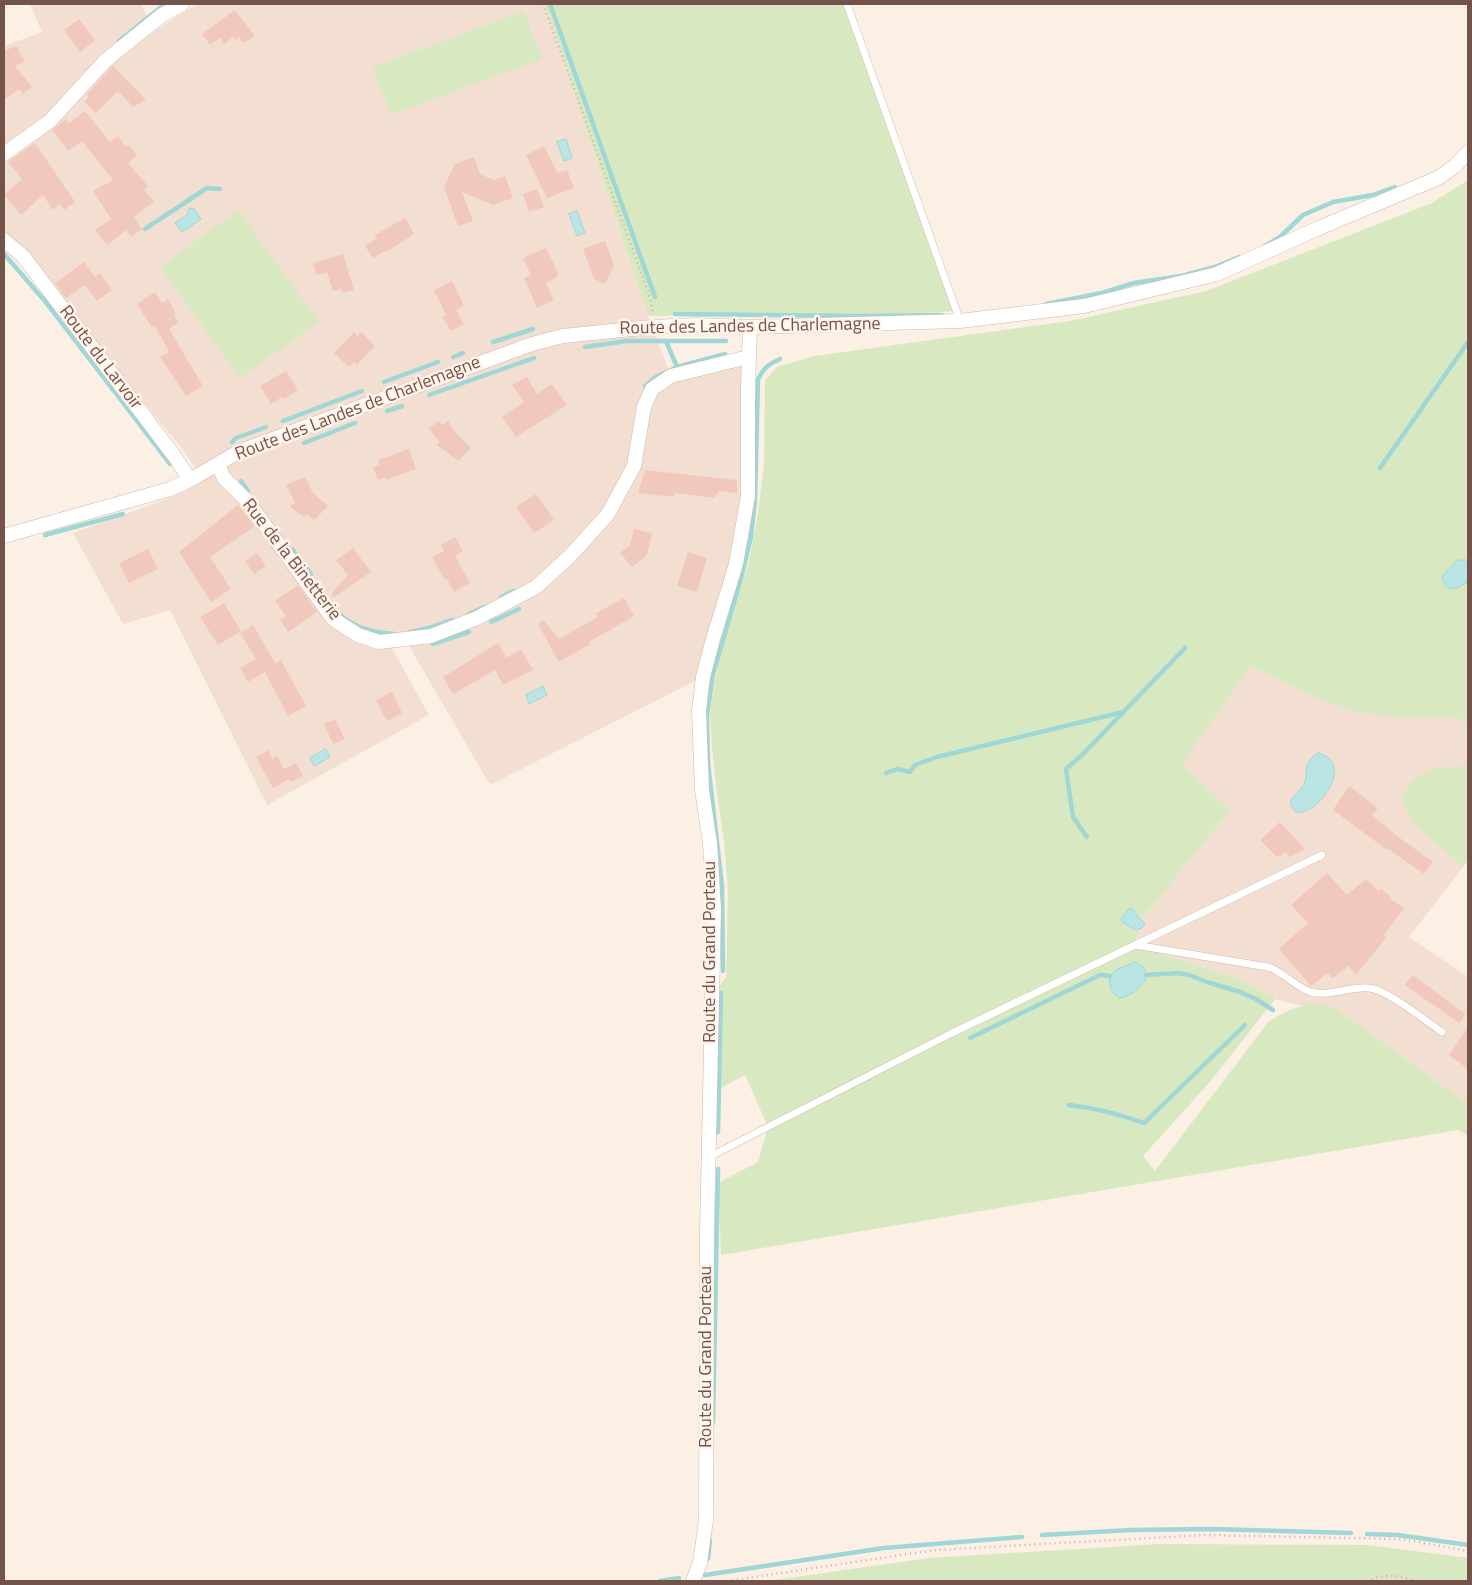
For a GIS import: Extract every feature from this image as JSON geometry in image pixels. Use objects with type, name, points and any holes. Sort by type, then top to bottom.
[{"type":"street","points":[[4,154],[50,120],[105,61],[162,15],[182,4]]},
{"type":"street","name":"Route des Landes de Charlemagne","points":[[4,536],[170,489],[190,480],[240,451],[532,344],[563,336],[677,325],[750,327],[960,321],[1084,306],[1217,274],[1319,228],[1438,178],[1455,166],[1468,152]]},
{"type":"street","name":"Route du Larvoir","points":[[4,240],[23,256],[175,456],[190,480]]},
{"type":"street","name":"Route du Grand Porteau","points":[[693,1581],[700,1563],[706,1520],[709,1157],[714,909],[710,843],[702,790],[699,711],[702,677],[736,564],[748,496],[748,357],[750,327]]},
{"type":"street","name":"Rue de la Binetterie","points":[[218,464],[224,478],[249,503],[332,619],[358,635],[379,642],[431,636],[477,618],[536,586],[570,556],[608,514],[634,466],[644,408],[652,389],[671,376],[748,357]]},
{"type":"lane","points":[[847,4],[960,321]]},
{"type":"lane","points":[[709,1157],[950,1034],[1322,855]]},
{"type":"lane","points":[[1135,945],[1268,967],[1276,970],[1310,992],[1322,993],[1360,988],[1379,990],[1442,1032]]},
{"type":"path","points":[[543,4],[650,297],[654,315],[652,327]]},
{"type":"path","points":[[727,1581],[935,1550],[1204,1535],[1401,1539],[1468,1551]]},
{"type":"path","points":[[1366,1581],[1384,1575],[1417,1581]]},
{"type":"shaded area","points":[[30,4],[141,4],[154,31],[197,4],[545,4],[648,316],[671,376],[748,357],[748,496],[703,677],[490,785],[405,639],[388,641],[429,715],[267,805],[170,610],[123,624],[73,533],[170,498],[204,481],[183,450],[23,256],[4,240],[4,46],[42,32]]},
{"type":"shaded area","points":[[1251,666],[1312,697],[1407,718],[1454,717],[1468,723],[1468,766],[1465,767],[1417,827],[1463,867],[1409,937],[1468,977],[1468,1104],[1339,1010],[1323,1005],[1303,1006],[1275,999],[1243,980],[1135,945],[1140,921],[1231,810],[1181,764]]},
{"type":"green space","points":[[545,4],[847,4],[957,311],[862,316],[746,314],[648,316]]},
{"type":"green space","points":[[524,11],[542,59],[391,115],[373,67]]},
{"type":"green space","points":[[1468,180],[1468,723],[1454,717],[1407,718],[1356,712],[1312,697],[1251,666],[1182,764],[1231,810],[1140,921],[1135,945],[1243,980],[1275,999],[1210,1082],[1143,1156],[1155,1171],[1269,1021],[1302,1006],[1317,1004],[1339,1010],[1468,1104],[1468,1136],[1458,1130],[721,1255],[718,1183],[758,1162],[768,1127],[745,1075],[710,1094],[716,990],[726,977],[728,891],[710,714],[723,644],[748,565],[757,520],[764,466],[765,380],[777,367],[814,356],[1070,321],[1206,291],[1432,203]]},
{"type":"green space","points":[[238,210],[319,322],[240,378],[160,267]]},
{"type":"green space","points":[[1468,766],[1468,860],[1463,867],[1417,827],[1405,808],[1403,794],[1413,780],[1434,768]]},
{"type":"green space","points":[[1158,1544],[1368,1545],[1468,1558],[1468,1581],[767,1581],[929,1558]]},
{"type":"water","points":[[566,139],[572,158],[564,161],[557,142]]},
{"type":"water","points":[[190,208],[194,209],[201,219],[182,232],[175,223],[188,214]]},
{"type":"water","points":[[577,211],[585,233],[577,236],[569,214]]},
{"type":"water","points":[[1458,560],[1468,560],[1468,582],[1451,589],[1445,585],[1442,579],[1444,574]]},
{"type":"water","points":[[543,686],[547,695],[529,704],[526,695]]},
{"type":"water","points":[[326,749],[330,757],[314,766],[310,758]]},
{"type":"water","points":[[1318,753],[1329,758],[1334,767],[1334,777],[1322,798],[1313,807],[1304,812],[1295,812],[1291,801],[1293,796],[1304,785],[1310,760]]},
{"type":"water","points":[[1129,909],[1133,909],[1145,924],[1142,928],[1136,930],[1122,922],[1121,919]]},
{"type":"water","points":[[1136,962],[1144,969],[1146,979],[1141,986],[1127,996],[1119,998],[1111,989],[1110,976],[1116,970]]},
{"type":"building","points":[[235,10],[255,36],[243,43],[239,37],[235,40],[233,37],[224,44],[220,38],[210,45],[202,34]]},
{"type":"building","points":[[79,19],[95,40],[80,52],[64,30]]},
{"type":"building","points":[[16,46],[25,62],[15,66],[32,87],[23,94],[19,89],[4,100],[4,51]]},
{"type":"building","points":[[113,66],[146,100],[133,107],[118,91],[96,113],[84,102],[89,97],[87,94]]},
{"type":"building","points":[[85,111],[110,142],[118,136],[126,147],[129,145],[137,156],[128,163],[148,186],[144,190],[154,201],[134,217],[142,229],[131,237],[126,230],[107,245],[95,230],[111,219],[93,191],[113,180],[82,141],[68,151],[52,130],[66,119],[69,123]]},
{"type":"building","points":[[35,143],[75,202],[64,210],[60,204],[53,210],[43,195],[21,215],[4,195],[22,179],[8,162]]},
{"type":"building","points":[[544,146],[557,173],[567,170],[574,188],[547,198],[526,155]]},
{"type":"building","points":[[474,157],[480,174],[494,180],[505,176],[513,198],[493,205],[462,192],[473,221],[458,226],[444,187],[455,164]]},
{"type":"building","points":[[537,189],[544,207],[529,212],[523,194]]},
{"type":"building","points":[[405,218],[414,234],[373,258],[365,246],[377,238],[375,235]]},
{"type":"building","points":[[605,241],[614,265],[605,284],[594,279],[583,249]]},
{"type":"building","points":[[546,248],[558,273],[556,278],[546,283],[554,300],[537,308],[524,278],[531,275],[523,258]]},
{"type":"building","points":[[343,254],[354,290],[342,293],[341,289],[333,291],[327,272],[316,275],[313,263]]},
{"type":"building","points":[[84,262],[95,277],[100,273],[112,290],[97,301],[85,285],[66,298],[55,283]]},
{"type":"building","points":[[452,281],[464,305],[456,310],[464,324],[451,331],[442,317],[446,315],[434,290]]},
{"type":"building","points":[[155,292],[162,303],[168,299],[176,313],[174,314],[178,323],[169,329],[203,386],[186,396],[160,357],[169,352],[155,326],[152,328],[137,304]]},
{"type":"building","points":[[354,332],[357,336],[361,332],[375,346],[357,365],[354,362],[349,367],[334,353]]},
{"type":"building","points":[[286,371],[298,390],[284,399],[282,397],[271,404],[260,386]]},
{"type":"building","points":[[527,377],[537,394],[552,384],[567,405],[516,437],[502,417],[524,402],[512,385]]},
{"type":"building","points":[[439,421],[442,425],[448,421],[455,432],[471,448],[458,461],[437,445],[439,442],[429,428]]},
{"type":"building","points":[[409,449],[416,469],[386,480],[385,477],[378,480],[373,467],[380,464],[378,460]]},
{"type":"building","points":[[645,470],[737,480],[737,493],[719,491],[718,495],[715,495],[714,498],[675,493],[674,497],[638,493]]},
{"type":"building","points":[[305,477],[313,493],[328,506],[314,520],[306,514],[304,517],[290,507],[295,502],[286,485]]},
{"type":"building","points":[[536,494],[554,520],[534,533],[516,507]]},
{"type":"building","points":[[238,505],[255,526],[210,557],[231,589],[211,602],[179,552]]},
{"type":"building","points":[[634,529],[652,533],[647,555],[632,567],[620,553],[630,545]]},
{"type":"building","points":[[455,537],[463,551],[455,556],[470,583],[454,592],[432,557],[444,551],[441,545]]},
{"type":"building","points":[[353,548],[371,572],[334,597],[331,594],[348,575],[336,560]]},
{"type":"building","points":[[148,549],[158,569],[129,583],[119,563]]},
{"type":"building","points":[[688,552],[707,558],[697,592],[677,586]]},
{"type":"building","points":[[257,553],[266,566],[254,574],[245,561]]},
{"type":"building","points":[[298,585],[317,612],[288,632],[280,620],[286,616],[275,601]]},
{"type":"building","points":[[624,598],[634,616],[559,662],[538,624],[543,620],[559,639],[598,617],[596,613]]},
{"type":"building","points":[[224,603],[241,631],[218,645],[200,617]]},
{"type":"building","points":[[253,625],[275,663],[281,660],[306,706],[288,716],[265,672],[248,682],[240,668],[256,659],[240,633]]},
{"type":"building","points":[[498,643],[506,658],[521,649],[533,670],[503,685],[495,670],[453,694],[443,677]]},
{"type":"building","points":[[392,692],[402,713],[387,721],[376,700]]},
{"type":"building","points":[[335,719],[345,739],[333,744],[324,724]]},
{"type":"building","points":[[268,750],[272,759],[277,756],[284,769],[296,763],[303,776],[291,782],[289,779],[273,788],[256,757]]},
{"type":"building","points":[[1349,786],[1378,808],[1372,815],[1433,862],[1424,874],[1387,850],[1333,810]]},
{"type":"building","points":[[1280,822],[1305,849],[1290,857],[1285,852],[1280,856],[1276,856],[1260,840]]},
{"type":"building","points":[[1327,873],[1347,895],[1366,879],[1379,891],[1381,889],[1391,897],[1390,899],[1404,908],[1384,935],[1386,938],[1356,975],[1348,966],[1333,978],[1327,973],[1311,986],[1279,949],[1308,923],[1291,905]]},
{"type":"building","points":[[1413,975],[1465,1014],[1459,1023],[1405,985]]},
{"type":"building","points":[[1468,1027],[1468,1069],[1449,1055]]},
{"type":"waterway","points":[[119,41],[165,4]]},
{"type":"waterway","points":[[550,4],[655,297]]},
{"type":"waterway","points":[[1265,246],[1280,237],[1303,215],[1333,202],[1373,195],[1395,187]]},
{"type":"waterway","points":[[145,229],[207,188],[220,189]]},
{"type":"waterway","points":[[4,254],[44,300],[170,464]]},
{"type":"waterway","points":[[1046,304],[1102,293],[1134,283],[1181,276],[1215,267],[1239,257]]},
{"type":"waterway","points":[[675,314],[942,315]]},
{"type":"waterway","points":[[493,342],[533,329]]},
{"type":"waterway","points":[[585,347],[627,341],[726,341]]},
{"type":"waterway","points":[[645,386],[656,377],[677,367],[666,341]]},
{"type":"waterway","points":[[1380,468],[1468,342]]},
{"type":"waterway","points":[[453,357],[463,353]]},
{"type":"waterway","points":[[677,367],[725,354]]},
{"type":"waterway","points":[[429,395],[534,358]]},
{"type":"waterway","points":[[723,971],[722,886],[708,763],[707,716],[713,674],[751,537],[755,500],[758,380],[767,367],[780,359]]},
{"type":"waterway","points":[[384,382],[438,362]]},
{"type":"waterway","points":[[283,421],[362,391]]},
{"type":"waterway","points":[[387,411],[402,406]]},
{"type":"waterway","points":[[304,443],[355,423]]},
{"type":"waterway","points":[[232,442],[236,438],[266,427]]},
{"type":"waterway","points":[[241,481],[248,491]]},
{"type":"waterway","points":[[45,535],[123,514]]},
{"type":"waterway","points":[[293,550],[311,574]]},
{"type":"waterway","points":[[501,597],[513,591]]},
{"type":"waterway","points":[[328,600],[342,616],[355,625],[395,634]]},
{"type":"waterway","points":[[469,614],[484,607]]},
{"type":"waterway","points":[[491,622],[519,609]]},
{"type":"waterway","points":[[410,632],[452,620]]},
{"type":"waterway","points":[[433,644],[469,632]]},
{"type":"waterway","points":[[1087,837],[1073,817],[1066,769],[1083,754],[1185,648]]},
{"type":"waterway","points":[[886,773],[898,769],[910,772],[915,765],[937,757],[1123,712]]},
{"type":"waterway","points":[[1146,975],[1179,973],[1189,975],[1240,992],[1256,999],[1273,1010]]},
{"type":"waterway","points":[[970,1038],[1100,975],[1110,976]]},
{"type":"waterway","points":[[718,1132],[721,993]]},
{"type":"waterway","points":[[1069,1105],[1107,1112],[1144,1123],[1245,1025]]},
{"type":"waterway","points":[[713,1423],[718,1169]]},
{"type":"waterway","points":[[1042,1535],[1130,1530],[1212,1529],[1351,1533]]},
{"type":"waterway","points":[[1367,1534],[1398,1535],[1468,1545]]},
{"type":"waterway","points":[[705,1575],[884,1548],[1022,1537]]},
{"type":"waterway","points":[[708,1559],[710,1540]]},
{"type":"waterway","points":[[660,1581],[679,1578]]}]
